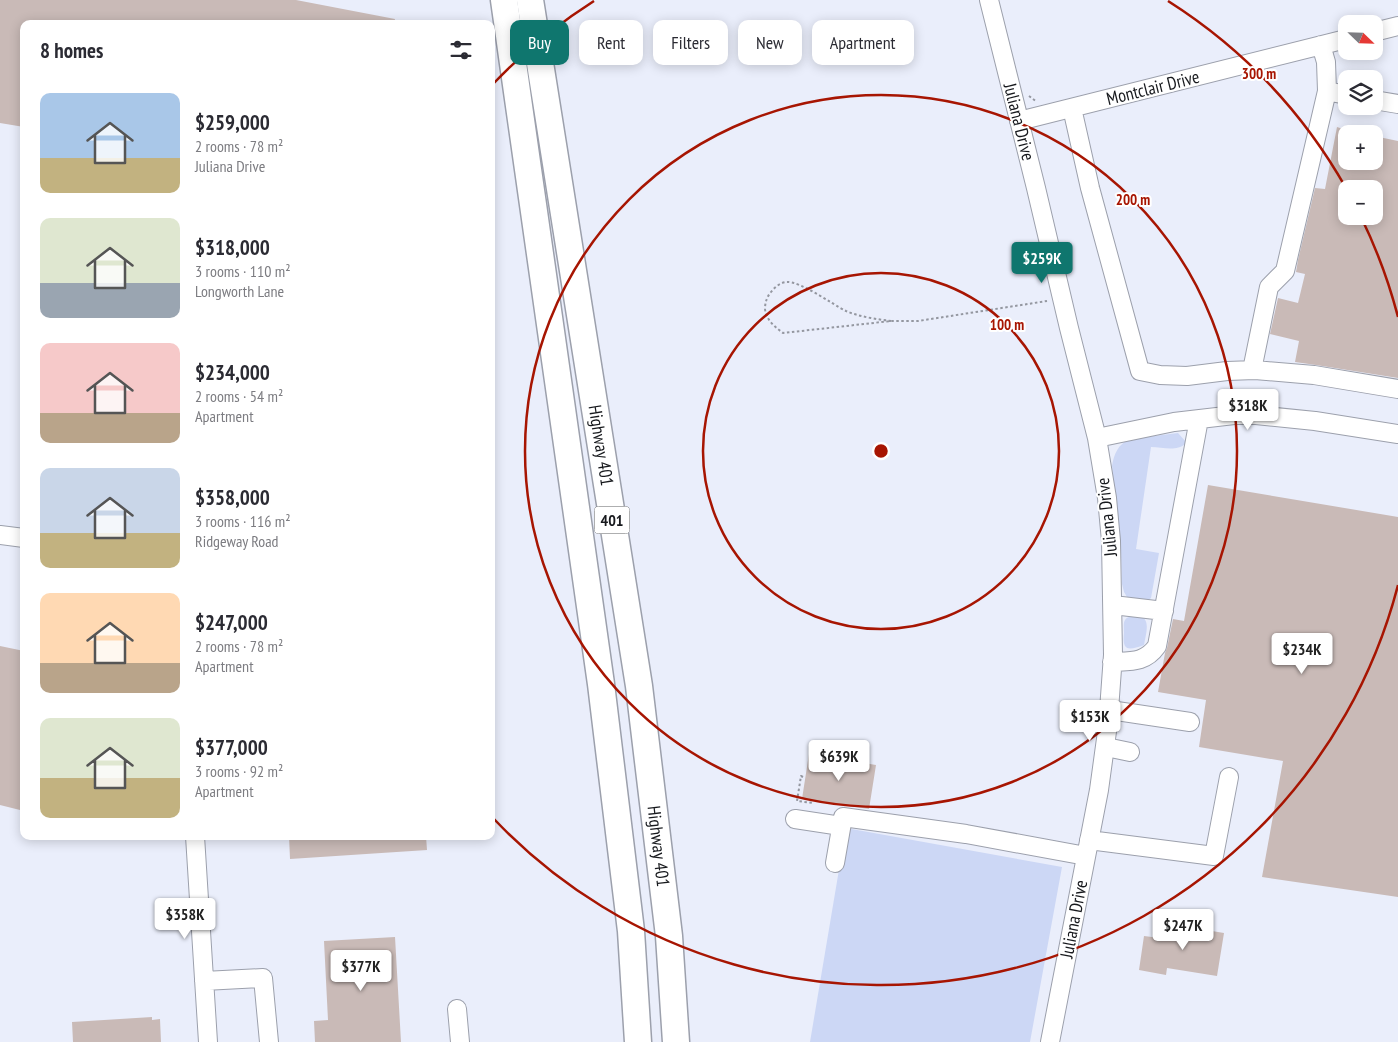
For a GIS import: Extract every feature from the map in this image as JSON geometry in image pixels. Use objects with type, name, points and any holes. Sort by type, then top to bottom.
[{"type":"highway","name":"Highway 401","points":[[504,0],[601,684],[631,931],[638,1042]]},
{"type":"highway","name":"Highway 401","points":[[530,0],[639,686],[668,936],[676,1042]]},
{"type":"street","name":"Juliana Drive","points":[[989,0],[1097,438],[1110,527],[1113,604],[1112,662],[1106,747],[1050,1042]]},
{"type":"street","points":[[1383,30],[1398,26]]},
{"type":"street","name":"Montclair Drive","points":[[1019,122],[1338,41]]},
{"type":"street","points":[[1252,370],[1269,287],[1285,271],[1326,91],[1326,62],[1321,45]]},
{"type":"street","points":[[1326,91],[1338,93]]},
{"type":"street","points":[[1383,102],[1398,104]]},
{"type":"street","points":[[1072,108],[1090,188],[1140,371],[1160,375],[1187,376],[1252,370],[1314,375],[1398,389]]},
{"type":"street","points":[[1097,438],[1174,422],[1234,415],[1256,415],[1315,421],[1398,434]]},
{"type":"street","points":[[1112,662],[1140,660],[1151,655],[1157,646],[1199,419]]},
{"type":"street","points":[[0,535],[20,538]]},
{"type":"street","points":[[1113,604],[1164,612]]},
{"type":"street","points":[[1110,710],[1190,722]]},
{"type":"street","points":[[1106,747],[1130,752]]},
{"type":"street","points":[[835,863],[843,817],[1088,848],[1214,856],[1229,778]]},
{"type":"street","points":[[795,819],[841,826]]},
{"type":"street","points":[[195,840],[208,1042]]},
{"type":"street","points":[[204,981],[263,978],[269,1042]]},
{"type":"street","points":[[457,1009],[460,1042]]},
{"type":"path","points":[[891,322],[847,311],[828,302],[802,285],[786,282],[776,286],[766,298],[765,311],[772,325],[783,333],[918,321],[1062,298]]},
{"type":"path","points":[[803,777],[801,776],[797,801],[814,803]]},
{"type":"shaded area","points":[[1178,433],[1186,442],[1185,444],[1177,448],[1151,447],[1136,549],[1159,553],[1151,598],[1147,601],[1131,599],[1124,592],[1122,584],[1121,552],[1112,466],[1114,457],[1117,450],[1130,439]]},
{"type":"shaded area","points":[[1139,616],[1146,621],[1147,630],[1144,645],[1130,649],[1124,643],[1124,621],[1128,617]]},
{"type":"shaded area","points":[[846,828],[1062,867],[1030,1042],[810,1042]]},
{"type":"building","points":[[0,0],[296,0],[395,19],[20,20],[20,126],[0,123]]},
{"type":"building","points":[[1337,127],[1338,170],[1383,170],[1383,138],[1398,141],[1398,378],[1295,362],[1299,341],[1270,334],[1278,298],[1298,303],[1305,274],[1296,272],[1315,188],[1325,189]]},
{"type":"building","points":[[1208,485],[1398,517],[1398,897],[1262,877],[1283,761],[1199,747],[1206,700],[1158,692],[1173,619],[1184,621]]},
{"type":"building","points":[[0,646],[20,650],[20,810],[0,805]]},
{"type":"building","points":[[809,754],[876,765],[869,809],[802,799]]},
{"type":"building","points":[[289,840],[426,840],[427,850],[290,859]]},
{"type":"building","points":[[1170,924],[1224,933],[1217,976],[1167,968],[1166,975],[1139,970],[1144,936],[1168,939]]},
{"type":"building","points":[[395,937],[401,1042],[315,1042],[314,1021],[328,1020],[324,941]]},
{"type":"building","points":[[152,1017],[152,1020],[160,1019],[161,1042],[73,1042],[72,1022]]}]
